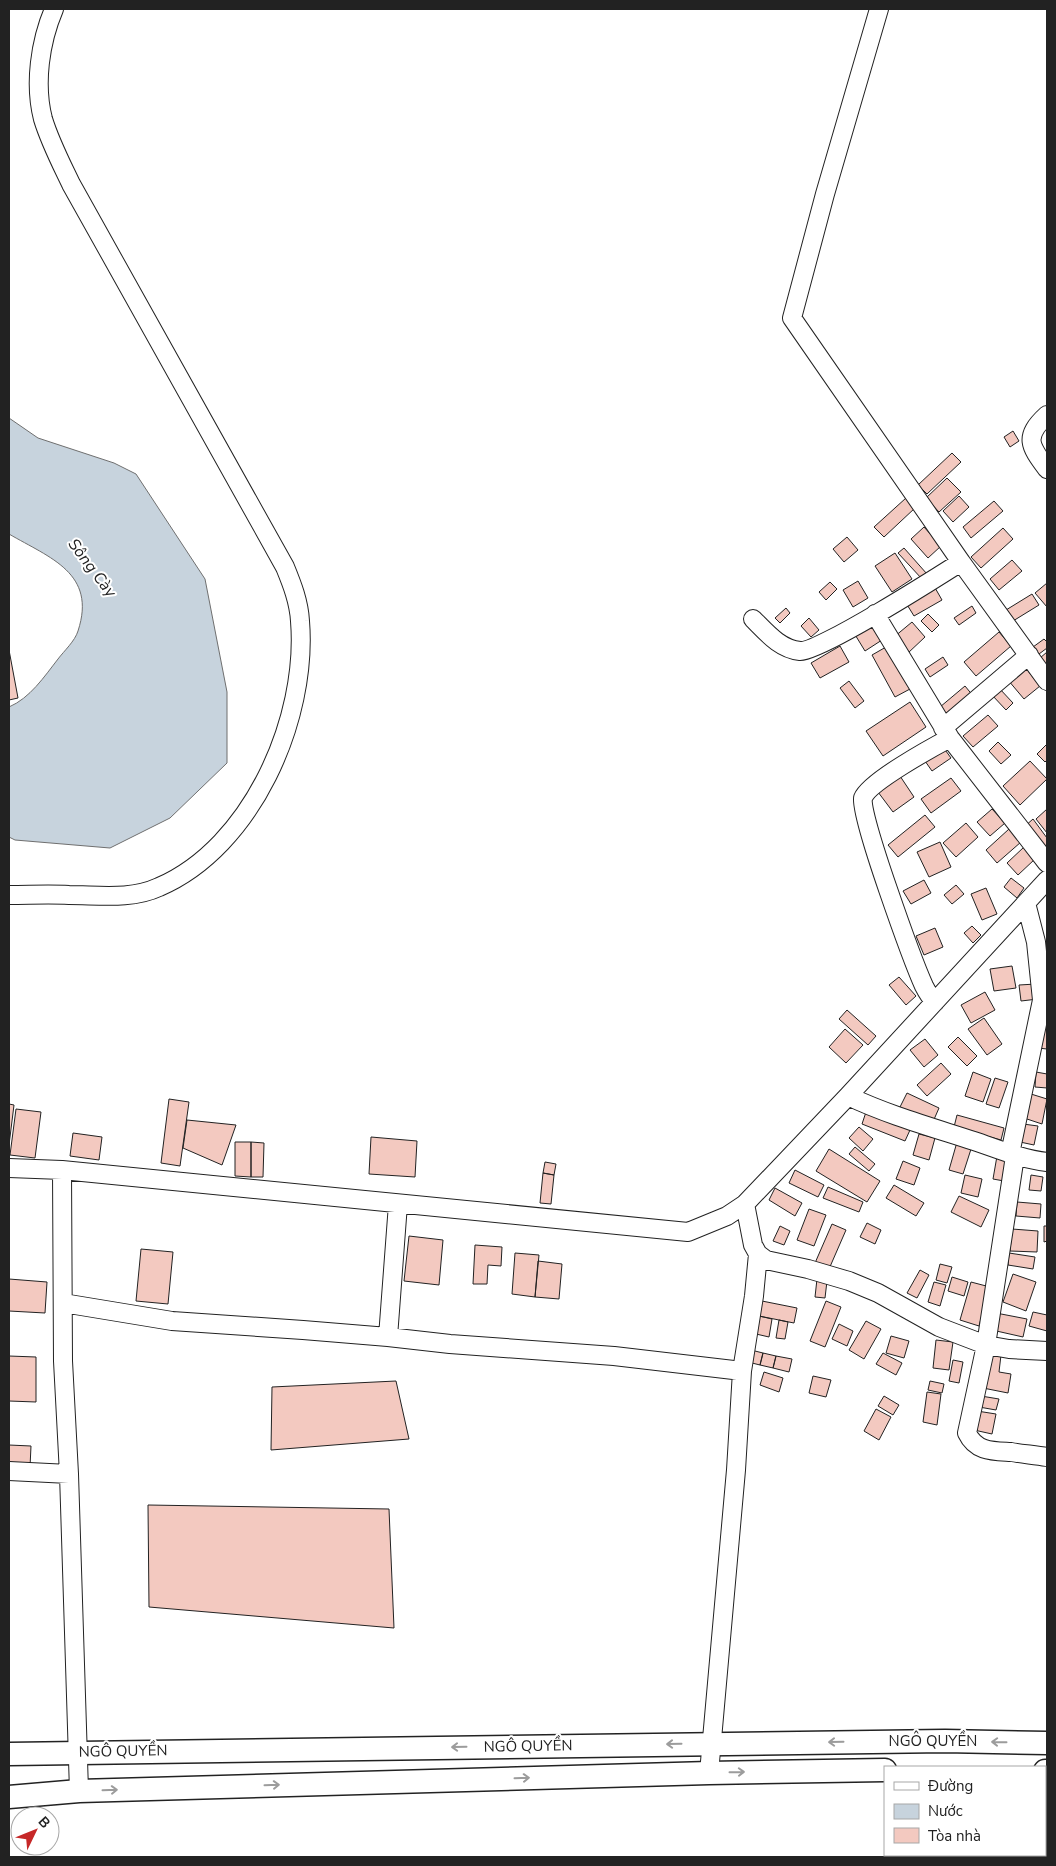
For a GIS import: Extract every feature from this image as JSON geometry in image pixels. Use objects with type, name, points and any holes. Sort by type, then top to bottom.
[{"type":"main road","name":"NGÔ QUYỀN","points":[[9,1754],[944,1741],[1047,1743]]},
{"type":"main road","name":"NGÔ QUYỀN","points":[[9,1797],[79,1791],[709,1773],[884,1770]]},
{"type":"street","points":[[9,895],[128,896],[158,888],[191,871],[233,828],[267,779],[281,747],[291,713],[301,644],[300,619],[294,591],[285,567],[71,184],[53,146],[43,118],[39,87],[44,34],[54,9]]},
{"type":"street","points":[[878,9],[792,318],[1047,682]]},
{"type":"street","points":[[1047,415],[1032,432],[1030,442],[1047,469]]},
{"type":"street","points":[[753,619],[773,639],[788,648],[802,652],[817,646],[875,614],[962,562]]},
{"type":"street","points":[[875,614],[946,733],[1047,863]]},
{"type":"street","points":[[935,1002],[924,985],[890,893],[867,825],[862,807],[862,799],[872,786],[925,752],[1029,656]]},
{"type":"street","points":[[9,1168],[62,1170],[688,1232],[710,1225],[745,1204],[848,1096],[1047,880]]},
{"type":"street","points":[[1026,904],[1036,942],[1044,1000],[1013,1155],[986,1344],[967,1433],[971,1442],[981,1449],[1047,1457]]},
{"type":"street","points":[[848,1096],[873,1108],[1013,1155],[1047,1162]]},
{"type":"street","points":[[62,1170],[63,1361],[69,1474],[79,1791]]},
{"type":"street","points":[[388,1337],[398,1204]]},
{"type":"street","points":[[745,1204],[753,1245],[758,1254],[766,1260],[808,1269],[878,1293],[939,1327],[986,1344],[1008,1349],[1047,1351]]},
{"type":"street","points":[[709,1773],[736,1470],[742,1371],[753,1305],[758,1254]]},
{"type":"street","points":[[63,1303],[172,1321],[614,1356],[742,1371]]},
{"type":"street","points":[[9,1472],[69,1474]]},
{"type":"water","name":"Sông Cày","points":[[9,418],[38,438],[114,463],[136,474],[205,579],[227,692],[227,763],[170,818],[110,848],[15,840],[9,837],[9,707],[24,698],[36,686],[72,642],[77,635],[82,611],[81,595],[75,581],[66,570],[40,551],[9,534]]},
{"type":"building","points":[[1013,431],[1019,441],[1010,447],[1004,437]]},
{"type":"building","points":[[952,453],[961,462],[927,494],[918,485]]},
{"type":"building","points":[[947,478],[961,492],[939,512],[926,498]]},
{"type":"building","points":[[959,496],[969,507],[953,522],[943,511]]},
{"type":"building","points":[[906,498],[915,508],[884,537],[874,527]]},
{"type":"building","points":[[994,501],[1003,511],[971,538],[963,527]]},
{"type":"building","points":[[924,527],[941,546],[928,558],[911,539]]},
{"type":"building","points":[[1003,528],[1013,539],[981,568],[971,557]]},
{"type":"building","points":[[847,537],[858,550],[844,562],[833,549]]},
{"type":"building","points":[[904,548],[927,574],[922,579],[898,553]]},
{"type":"building","points":[[895,553],[912,579],[892,592],[875,566]]},
{"type":"building","points":[[1012,560],[1022,571],[999,590],[990,579]]},
{"type":"building","points":[[858,581],[868,598],[853,607],[843,590]]},
{"type":"building","points":[[830,582],[837,589],[826,600],[819,592]]},
{"type":"building","points":[[1047,583],[1047,607],[1035,593]]},
{"type":"building","points":[[934,586],[942,600],[914,616],[906,603]]},
{"type":"building","points":[[1032,594],[1039,605],[1013,621],[1006,610]]},
{"type":"building","points":[[972,606],[976,613],[959,625],[954,618]]},
{"type":"building","points":[[786,608],[790,613],[780,623],[775,618]]},
{"type":"building","points":[[928,614],[939,625],[932,632],[921,621]]},
{"type":"building","points":[[809,618],[819,630],[811,637],[801,626]]},
{"type":"building","points":[[912,622],[925,637],[908,653],[894,637]]},
{"type":"building","points":[[871,623],[882,640],[865,651],[854,633]]},
{"type":"building","points":[[999,632],[1011,646],[976,676],[964,662]]},
{"type":"building","points":[[1044,639],[1047,642],[1047,648],[1039,654],[1033,647]]},
{"type":"building","points":[[840,646],[849,662],[820,678],[811,663]]},
{"type":"building","points":[[886,647],[910,689],[895,697],[872,655]]},
{"type":"building","points":[[9,650],[18,698],[9,700]]},
{"type":"building","points":[[1047,652],[1047,667],[1040,658]]},
{"type":"building","points":[[943,657],[948,665],[930,677],[925,669]]},
{"type":"building","points":[[1024,666],[1040,686],[1024,699],[1008,680]]},
{"type":"building","points":[[849,681],[864,701],[855,708],[840,688]]},
{"type":"building","points":[[965,686],[974,697],[949,718],[940,707]]},
{"type":"building","points":[[999,688],[1013,703],[1006,710],[992,695]]},
{"type":"building","points":[[910,702],[926,727],[883,756],[866,731]]},
{"type":"building","points":[[988,715],[998,726],[973,747],[963,736]]},
{"type":"building","points":[[998,742],[1011,755],[1001,764],[989,751]]},
{"type":"building","points":[[1047,744],[1047,760],[1045,762],[1037,754]]},
{"type":"building","points":[[943,747],[951,758],[932,771],[925,761]]},
{"type":"building","points":[[1030,761],[1047,779],[1020,805],[1003,786]]},
{"type":"building","points":[[900,776],[914,797],[893,812],[878,792]]},
{"type":"building","points":[[951,778],[961,791],[931,813],[921,799]]},
{"type":"building","points":[[992,809],[1005,823],[990,836],[977,822]]},
{"type":"building","points":[[1047,809],[1047,833],[1036,819]]},
{"type":"building","points":[[925,815],[935,827],[898,857],[888,845]]},
{"type":"building","points":[[1033,819],[1047,838],[1047,858],[1024,827]]},
{"type":"building","points":[[966,823],[978,837],[956,857],[943,843]]},
{"type":"building","points":[[1009,829],[1021,842],[997,863],[986,850]]},
{"type":"building","points":[[940,842],[951,867],[929,877],[917,852]]},
{"type":"building","points":[[1024,847],[1035,859],[1018,875],[1007,863]]},
{"type":"building","points":[[1011,878],[1024,888],[1017,898],[1004,887]]},
{"type":"building","points":[[924,880],[931,893],[911,904],[903,891]]},
{"type":"building","points":[[956,885],[964,894],[952,904],[944,895]]},
{"type":"building","points":[[986,888],[997,914],[982,920],[971,894]]},
{"type":"building","points":[[972,926],[981,935],[973,943],[964,933]]},
{"type":"building","points":[[935,928],[943,947],[924,955],[916,936]]},
{"type":"building","points":[[1012,966],[1016,988],[994,991],[990,969]]},
{"type":"building","points":[[899,977],[916,996],[906,1005],[889,985]]},
{"type":"building","points":[[1036,984],[1038,999],[1021,1001],[1019,985]]},
{"type":"building","points":[[985,992],[995,1010],[971,1023],[961,1005]]},
{"type":"building","points":[[847,1010],[876,1036],[868,1045],[839,1019]]},
{"type":"building","points":[[1047,1012],[1047,1049],[1038,1048]]},
{"type":"building","points":[[984,1018],[1002,1044],[987,1055],[968,1029]]},
{"type":"building","points":[[845,1029],[863,1045],[846,1063],[829,1047]]},
{"type":"building","points":[[958,1037],[977,1056],[967,1066],[948,1047]]},
{"type":"building","points":[[925,1039],[938,1055],[924,1067],[910,1050]]},
{"type":"building","points":[[941,1063],[951,1074],[927,1096],[917,1085]]},
{"type":"building","points":[[973,1072],[991,1079],[983,1102],[965,1096]]},
{"type":"building","points":[[1036,1072],[1047,1074],[1047,1088],[1035,1087]]},
{"type":"building","points":[[995,1078],[1008,1082],[999,1108],[986,1104]]},
{"type":"building","points":[[907,1093],[939,1108],[932,1124],[899,1109]]},
{"type":"building","points":[[1031,1094],[1047,1099],[1042,1124],[1024,1118]]},
{"type":"building","points":[[169,1099],[189,1102],[180,1166],[161,1163]]},
{"type":"building","points":[[9,1104],[14,1105],[9,1145]]},
{"type":"building","points":[[16,1109],[41,1112],[35,1158],[10,1155]]},
{"type":"building","points":[[866,1112],[910,1130],[905,1141],[862,1124]]},
{"type":"building","points":[[957,1115],[1004,1128],[1001,1140],[954,1127]]},
{"type":"building","points":[[187,1120],[236,1125],[222,1165],[183,1148]]},
{"type":"building","points":[[1023,1124],[1038,1126],[1034,1145],[1020,1142]]},
{"type":"building","points":[[859,1127],[873,1139],[863,1151],[849,1138]]},
{"type":"building","points":[[73,1133],[102,1137],[99,1160],[70,1156]]},
{"type":"building","points":[[919,1134],[935,1138],[929,1160],[913,1155]]},
{"type":"building","points":[[371,1137],[417,1141],[415,1177],[369,1174]]},
{"type":"building","points":[[235,1142],[251,1142],[251,1177],[235,1176]]},
{"type":"building","points":[[251,1142],[264,1143],[263,1177],[251,1177]]},
{"type":"building","points":[[957,1142],[972,1146],[963,1174],[949,1170]]},
{"type":"building","points":[[855,1147],[875,1164],[869,1171],[849,1154]]},
{"type":"building","points":[[829,1149],[880,1181],[867,1202],[816,1171]]},
{"type":"building","points":[[997,1156],[1008,1158],[1004,1181],[993,1179]]},
{"type":"building","points":[[903,1161],[920,1168],[914,1185],[896,1179]]},
{"type":"building","points":[[545,1162],[556,1164],[554,1175],[543,1173]]},
{"type":"building","points":[[795,1170],[824,1185],[818,1197],[789,1183]]},
{"type":"building","points":[[543,1173],[554,1175],[551,1204],[540,1203]]},
{"type":"building","points":[[965,1175],[982,1179],[978,1197],[961,1193]]},
{"type":"building","points":[[1031,1175],[1043,1177],[1041,1191],[1029,1190]]},
{"type":"building","points":[[894,1185],[924,1203],[916,1216],[886,1198]]},
{"type":"building","points":[[828,1187],[863,1202],[859,1212],[823,1198]]},
{"type":"building","points":[[775,1188],[802,1203],[795,1216],[769,1200]]},
{"type":"building","points":[[959,1196],[989,1210],[981,1227],[951,1212]]},
{"type":"building","points":[[1017,1202],[1041,1204],[1040,1218],[1016,1216]]},
{"type":"building","points":[[809,1209],[826,1215],[814,1246],[797,1240]]},
{"type":"building","points":[[867,1223],[881,1230],[875,1244],[860,1237]]},
{"type":"building","points":[[832,1224],[846,1230],[829,1269],[815,1263]]},
{"type":"building","points":[[780,1226],[790,1231],[784,1245],[773,1241]]},
{"type":"building","points":[[1044,1226],[1047,1226],[1047,1241],[1044,1242]]},
{"type":"building","points":[[1012,1229],[1038,1231],[1037,1252],[1010,1251]]},
{"type":"building","points":[[409,1236],[443,1240],[439,1285],[404,1281]]},
{"type":"building","points":[[475,1245],[502,1247],[501,1266],[488,1265],[487,1284],[473,1284]]},
{"type":"building","points":[[141,1249],[173,1252],[168,1304],[136,1301]]},
{"type":"building","points":[[515,1253],[539,1255],[535,1297],[512,1294]]},
{"type":"building","points":[[1009,1253],[1035,1257],[1033,1269],[1008,1265]]},
{"type":"building","points":[[538,1261],[562,1264],[559,1299],[535,1297]]},
{"type":"building","points":[[940,1264],[952,1267],[947,1283],[936,1280]]},
{"type":"building","points":[[920,1270],[929,1275],[917,1298],[907,1293]]},
{"type":"building","points":[[1013,1274],[1036,1282],[1026,1311],[1003,1302]]},
{"type":"building","points":[[952,1277],[968,1282],[964,1296],[948,1291]]},
{"type":"building","points":[[9,1279],[47,1282],[45,1313],[9,1311]]},
{"type":"building","points":[[817,1279],[827,1281],[825,1298],[815,1297]]},
{"type":"building","points":[[934,1282],[946,1285],[940,1306],[928,1302]]},
{"type":"building","points":[[971,1282],[990,1287],[979,1326],[960,1320]]},
{"type":"building","points":[[762,1301],[797,1308],[794,1323],[759,1316]]},
{"type":"building","points":[[826,1301],[841,1307],[825,1347],[810,1341]]},
{"type":"building","points":[[1033,1312],[1047,1315],[1047,1331],[1029,1326]]},
{"type":"building","points":[[996,1313],[1027,1319],[1023,1337],[992,1330]]},
{"type":"building","points":[[759,1316],[772,1319],[769,1337],[756,1334]]},
{"type":"building","points":[[779,1320],[788,1322],[785,1339],[776,1338]]},
{"type":"building","points":[[866,1321],[881,1329],[864,1359],[849,1350]]},
{"type":"building","points":[[839,1324],[853,1331],[847,1346],[832,1339]]},
{"type":"building","points":[[891,1336],[909,1341],[904,1358],[886,1353]]},
{"type":"building","points":[[936,1340],[953,1342],[949,1370],[933,1368]]},
{"type":"building","points":[[751,1350],[763,1353],[760,1365],[748,1362]]},
{"type":"building","points":[[763,1353],[776,1356],[773,1368],[760,1365]]},
{"type":"building","points":[[883,1353],[902,1363],[896,1375],[876,1364]]},
{"type":"building","points":[[990,1353],[1001,1355],[999,1372],[1011,1374],[1008,1393],[983,1388]]},
{"type":"building","points":[[9,1356],[36,1357],[36,1402],[9,1401]]},
{"type":"building","points":[[776,1356],[792,1359],[789,1372],[773,1368]]},
{"type":"building","points":[[953,1360],[963,1362],[959,1383],[949,1381]]},
{"type":"building","points":[[764,1372],[783,1378],[779,1392],[760,1385]]},
{"type":"building","points":[[813,1376],[831,1380],[826,1397],[809,1393]]},
{"type":"building","points":[[396,1381],[409,1439],[271,1450],[272,1387]]},
{"type":"building","points":[[930,1381],[944,1384],[942,1393],[928,1390]]},
{"type":"building","points":[[927,1392],[941,1394],[937,1425],[923,1422]]},
{"type":"building","points":[[884,1396],[899,1405],[893,1415],[878,1406]]},
{"type":"building","points":[[981,1396],[999,1399],[996,1410],[979,1407]]},
{"type":"building","points":[[876,1409],[891,1417],[879,1440],[864,1431]]},
{"type":"building","points":[[977,1411],[996,1414],[992,1434],[974,1430]]},
{"type":"building","points":[[9,1445],[31,1446],[30,1467],[9,1466]]},
{"type":"building","points":[[148,1505],[389,1509],[394,1628],[149,1607]]}]
